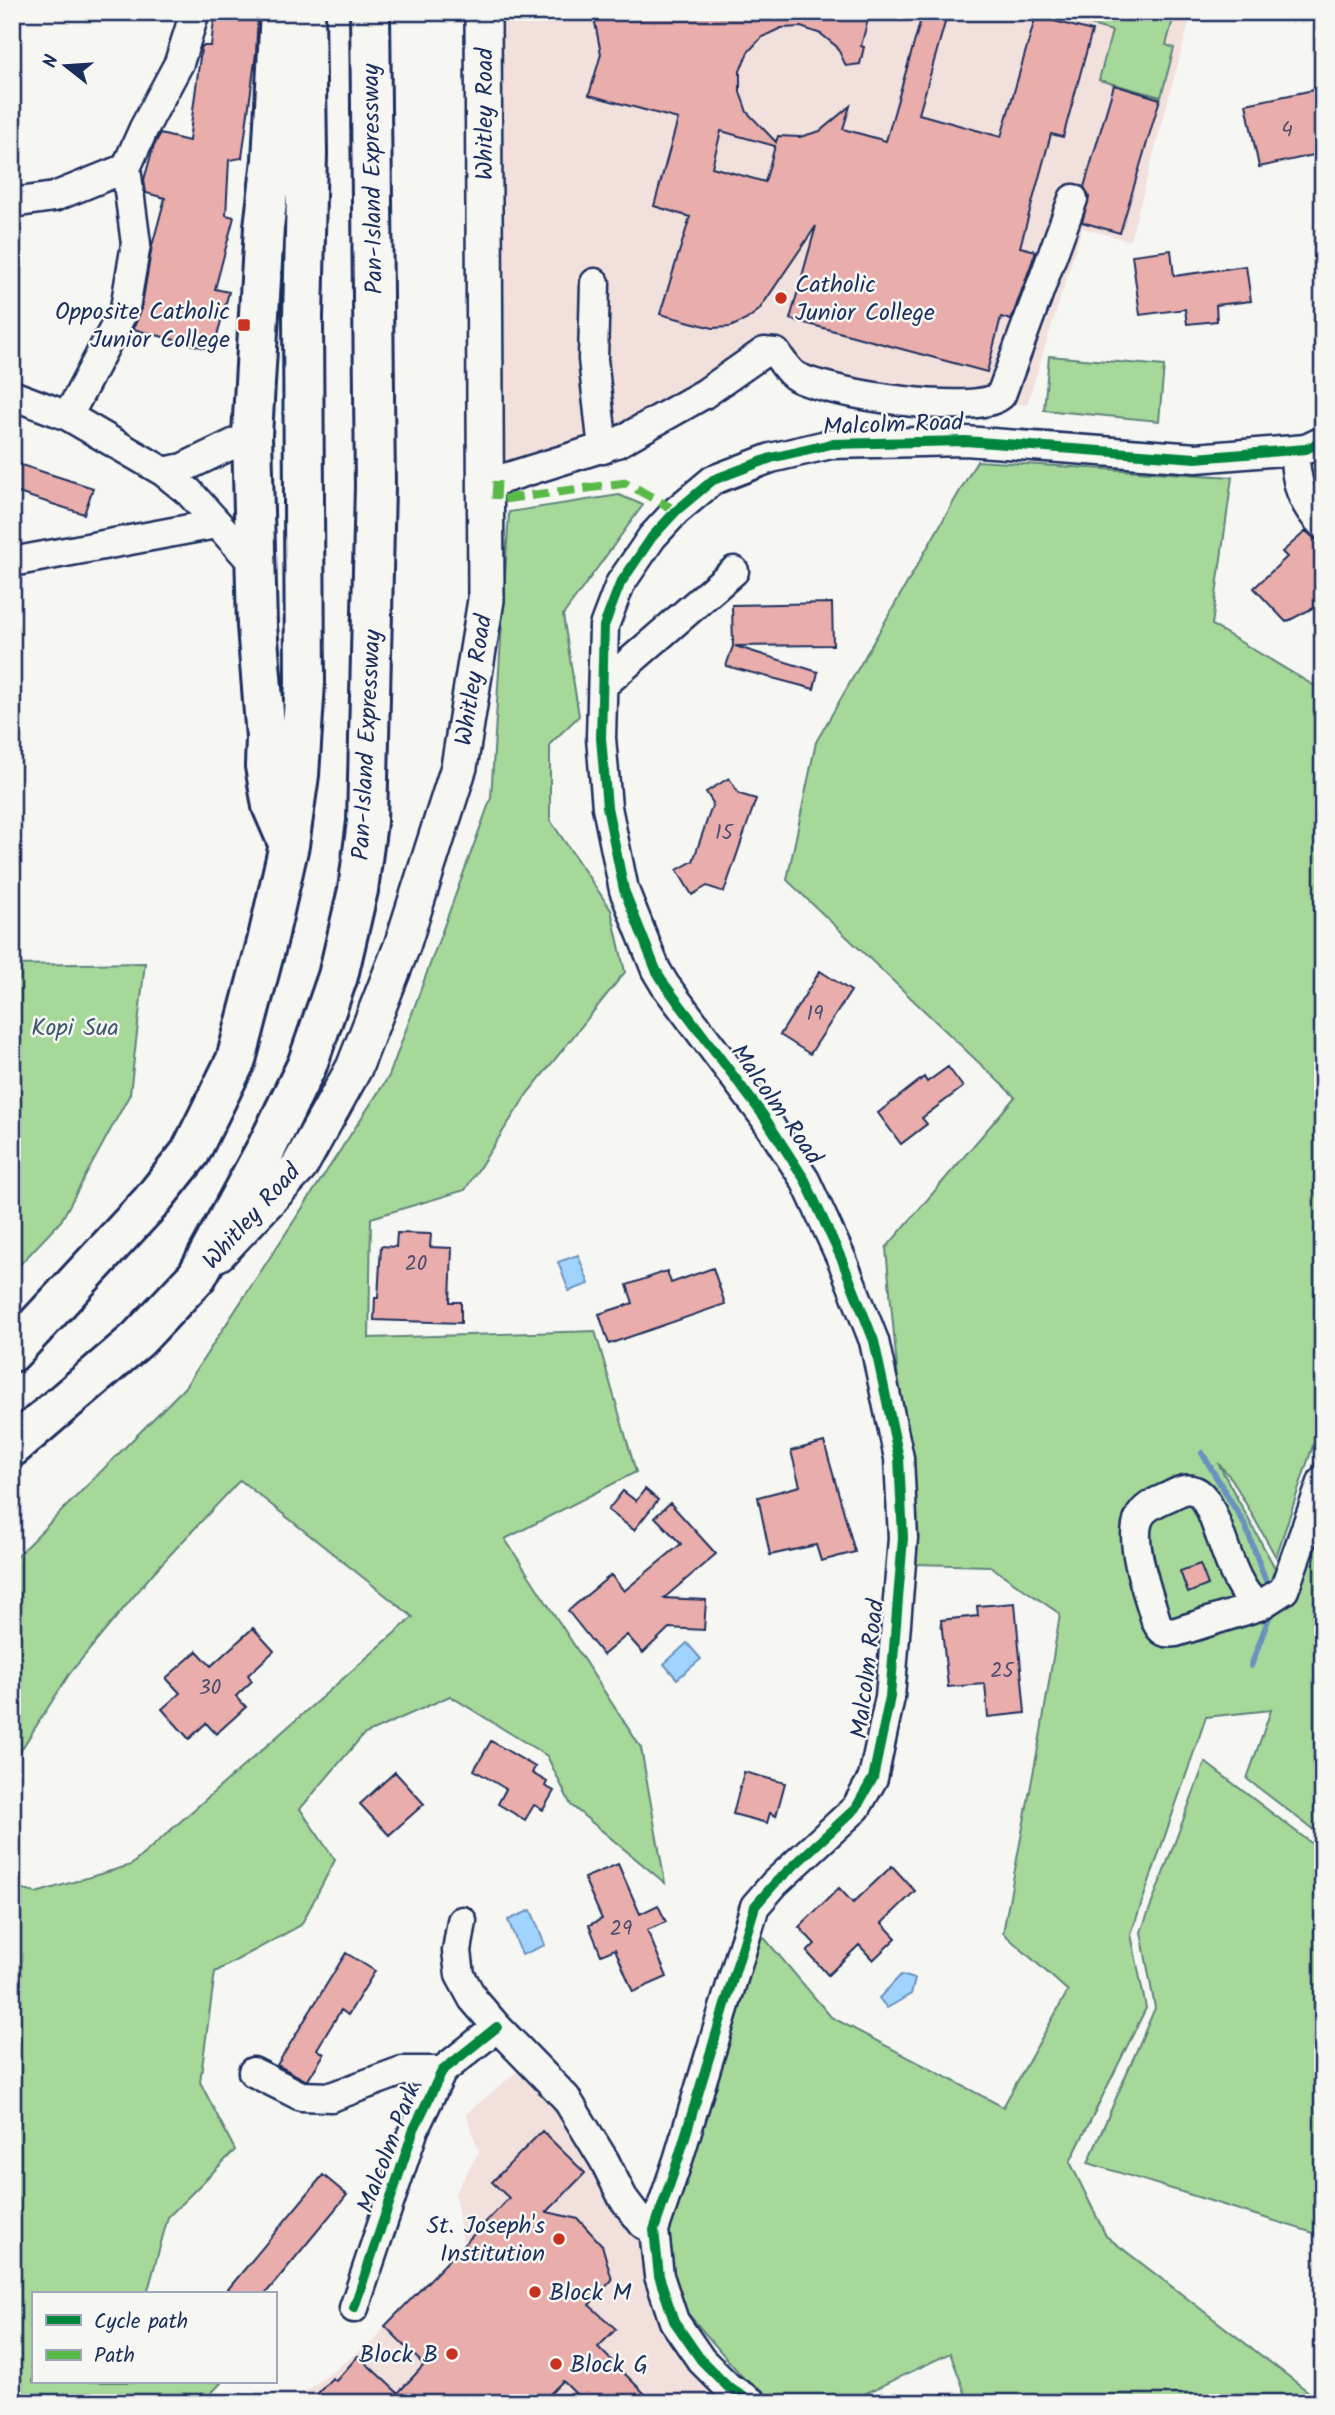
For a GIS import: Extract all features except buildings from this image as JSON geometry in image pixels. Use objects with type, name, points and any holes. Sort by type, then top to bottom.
[{"type":"highway","points":[[281,12],[272,160],[264,227],[252,435],[257,626],[266,774],[272,806],[289,845]]},
{"type":"highway","points":[[12,1352],[150,1203],[190,1153],[236,1060],[289,845],[300,763],[306,683],[303,317],[307,154],[305,12]]},
{"type":"highway","name":"Pan-Island Expressway","points":[[12,1447],[138,1339],[197,1276],[267,1147],[307,1065],[338,976],[358,890],[367,822],[375,500],[370,12]]},
{"type":"main road","name":"Whitley Road","points":[[197,1276],[299,1167],[354,1068],[402,946],[459,766],[486,600],[483,12]]},
{"type":"street","points":[[68,416],[125,308],[136,244],[126,168],[179,63],[195,12]]},
{"type":"street","points":[[12,203],[54,197],[126,168]]},
{"type":"street","points":[[486,484],[617,443],[704,394],[764,352],[776,353],[787,369],[798,377],[833,390],[921,404],[996,400],[1001,395],[1073,199]]},
{"type":"street","points":[[595,283],[593,359],[603,449]]},
{"type":"street","points":[[12,395],[68,416],[164,472],[189,492],[256,566]]},
{"type":"street","points":[[164,472],[183,468],[252,435]]},
{"type":"street","name":"Malcolm Road","points":[[753,2403],[728,2387],[701,2360],[674,2321],[659,2276],[654,2230],[755,1906],[775,1883],[856,1808],[873,1778],[890,1697],[903,1538],[899,1458],[874,1341],[842,1259],[805,1180],[763,1115],[693,1025],[656,970],[624,890],[607,807],[601,738],[604,626],[620,584],[652,537],[676,511],[713,480],[771,458],[831,444],[965,441],[1196,458],[1306,449],[1323,441]]},
{"type":"street","points":[[1294,450],[1295,470],[1301,494],[1309,512],[1323,525]]},
{"type":"street","points":[[12,562],[216,524]]},
{"type":"street","points":[[603,685],[734,571]]},
{"type":"street","points":[[1260,1606],[1242,1590],[1203,1496],[1189,1489],[1152,1504],[1135,1524],[1136,1548],[1160,1630],[1167,1633],[1176,1632],[1260,1606],[1284,1590],[1323,1480]]},
{"type":"street","points":[[462,1921],[457,1951],[460,1975],[474,1999],[497,2027],[566,2098],[604,2160],[623,2198],[643,2224],[654,2230]]},
{"type":"street","name":"Malcolm Park","points":[[354,2308],[414,2129],[442,2071],[497,2027]]},
{"type":"street","name":"Malcolm Park","points":[[253,2072],[302,2096],[331,2097],[402,2071],[442,2071]]},
{"type":"shaded area","name":"Catholic Junior College","points":[[502,12],[1192,12],[1130,241],[1082,228],[1027,405],[875,388],[770,356],[627,458],[500,490]]},
{"type":"shaded area","name":"St. Joseph's Institution","points":[[525,2065],[654,2230],[657,2276],[749,2403],[290,2403],[376,2339],[385,2326],[464,2249],[455,2193],[479,2152],[466,2114]]},
{"type":"green space","points":[[1060,12],[1175,12],[1166,45],[1174,48],[1161,97],[1099,80],[1112,31],[1059,16]]},
{"type":"green space","points":[[1049,356],[1164,366],[1159,421],[1044,410]]},
{"type":"green space","points":[[977,461],[1232,477],[1212,625],[1323,691],[1323,1415],[1276,1557],[1232,1479],[1218,1463],[1275,1568],[1323,1440],[1323,1837],[1247,1779],[1271,1710],[1206,1717],[1131,1934],[1146,2008],[1070,2162],[1106,2236],[1323,2403],[969,2403],[950,2353],[846,2403],[779,2403],[746,2381],[683,2308],[669,2271],[666,2228],[761,1934],[831,2017],[1003,2107],[1068,1991],[1003,1933],[1060,1614],[990,1566],[915,1564],[886,1248],[1015,1097],[787,880],[816,742]]},
{"type":"green space","points":[[619,495],[643,505],[563,615],[579,716],[550,744],[550,820],[611,910],[625,972],[527,1094],[465,1190],[371,1218],[369,1338],[595,1331],[636,1472],[505,1539],[641,1748],[665,1883],[571,1805],[547,1756],[450,1696],[363,1735],[300,1809],[335,1860],[301,1925],[215,1972],[200,2082],[235,2150],[168,2217],[148,2292],[32,2292],[32,2384],[220,2384],[202,2403],[12,2403],[12,1887],[36,1893],[131,1865],[413,1617],[240,1480],[153,1573],[70,1673],[12,1764],[12,1561],[185,1387],[389,1076],[491,798],[509,512]]},
{"type":"green space","name":"Kopi Sua","points":[[145,963],[130,1094],[61,1221],[12,1273],[12,965]]},
{"type":"green space","points":[[1205,1762],[1323,1852],[1323,2236],[1088,2163],[1155,2008],[1141,1932]]},
{"type":"water","points":[[578,1255],[589,1284],[569,1291],[558,1262]]},
{"type":"water","points":[[687,1643],[701,1659],[677,1679],[664,1664]]},
{"type":"water","points":[[531,1910],[545,1945],[522,1955],[508,1920]]},
{"type":"water","points":[[901,1975],[915,1979],[911,1994],[887,2008],[879,1998]]},
{"type":"waterway","points":[[1202,1453],[1245,1525],[1269,1589]]},
{"type":"waterway","points":[[1251,1666],[1272,1609]]},
{"type":"marked path","points":[[497,481],[496,500],[626,483],[676,511]]},
{"type":"cycle path","points":[[753,2403],[728,2387],[701,2360],[674,2321],[659,2276],[654,2230],[755,1906],[775,1883],[856,1808],[873,1778],[890,1697],[903,1538],[899,1458],[874,1341],[842,1260],[805,1180],[763,1115],[665,985],[656,970],[624,890],[607,807],[601,738],[604,626],[620,584],[652,537],[676,511],[713,480],[771,458],[831,444],[965,441],[1196,458],[1306,449],[1323,441]]},
{"type":"cycle path","points":[[354,2308],[414,2129],[442,2071],[497,2027]]},
{"type":"place","name":"Catholic Junior College","points":[[781,298]]},
{"type":"place","name":"Opposite Catholic Junior College","points":[[244,325]]},
{"type":"place","name":"St. Joseph's Institution","points":[[559,2239]]},
{"type":"place","name":"Block M","points":[[535,2292]]},
{"type":"place","name":"Block B","points":[[452,2354]]},
{"type":"place","name":"Block G","points":[[556,2364]]}]
